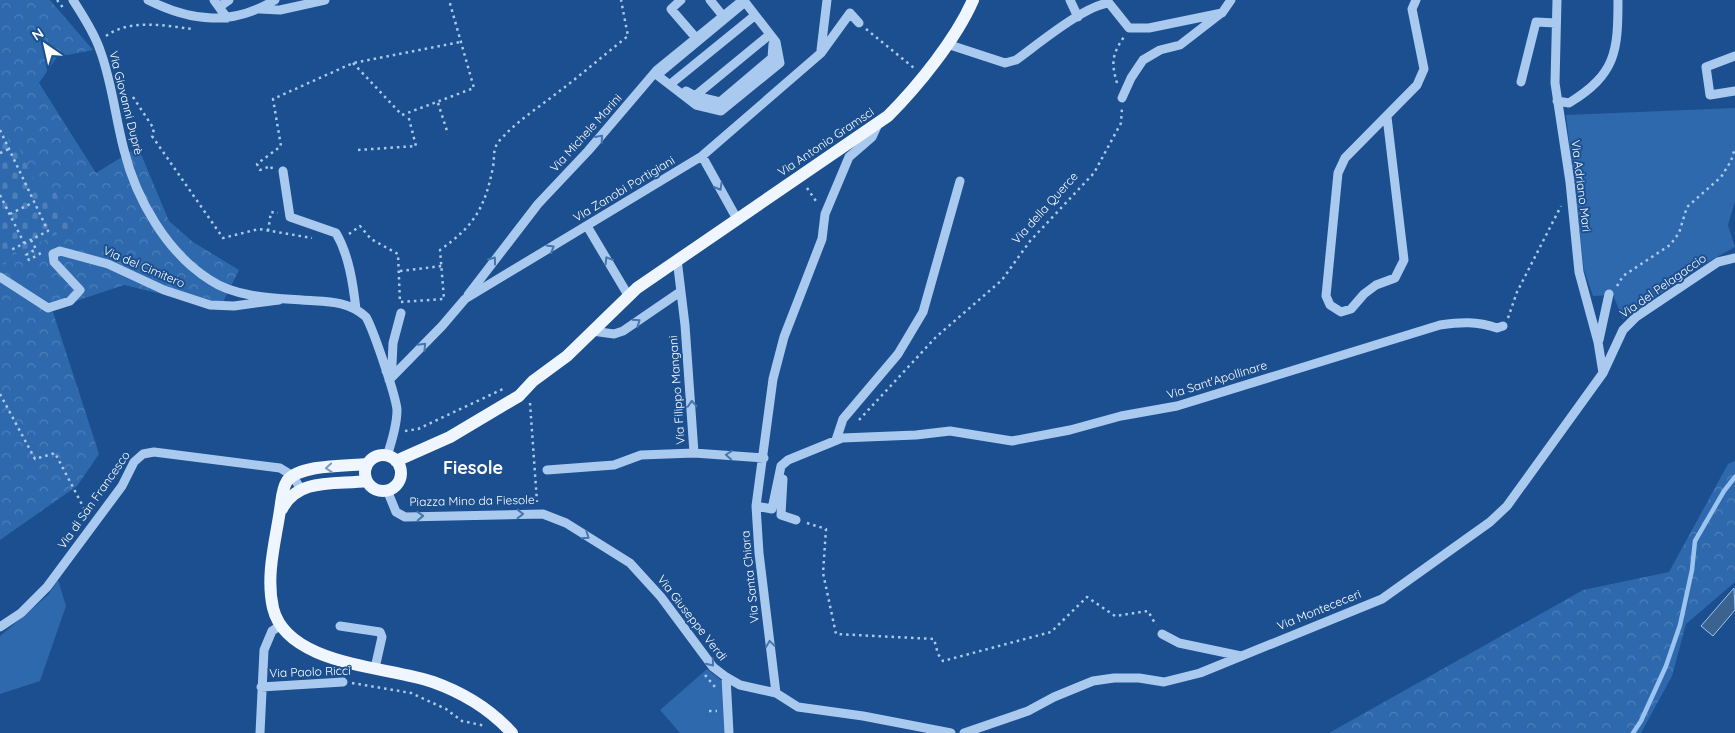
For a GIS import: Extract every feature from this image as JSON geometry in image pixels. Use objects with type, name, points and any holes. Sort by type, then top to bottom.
[{"type":"main road","name":"Via Antonio Gramsci","points":[[528,387],[539,376],[567,356],[628,295],[677,259],[878,124],[897,108],[964,20],[973,0]]},
{"type":"main road","points":[[387,490],[375,489],[367,481],[365,470],[367,464],[376,456],[392,458],[434,445],[491,414],[528,387]]},
{"type":"main road","name":"Piazza Mino da Fiesole","points":[[387,490],[399,481],[400,471],[392,458]]},
{"type":"main road","points":[[367,464],[308,470],[293,476],[284,487],[272,556],[271,598],[273,610],[281,625],[295,640],[337,660],[432,682],[462,694],[500,720],[512,733]]},
{"type":"main road","points":[[279,520],[288,499],[300,488],[367,481]]},
{"type":"street","name":"Via Giovanni Duprè","points":[[73,0],[97,42],[112,87],[128,163],[144,201],[170,244],[193,267],[218,285],[238,292],[284,299],[341,303],[356,309]]},
{"type":"street","points":[[148,0],[164,8],[193,16],[227,18],[244,16],[275,0]]},
{"type":"street","points":[[227,18],[216,3],[229,0]]},
{"type":"street","points":[[260,9],[280,10],[325,0]]},
{"type":"street","points":[[681,0],[671,8],[696,38]]},
{"type":"street","points":[[710,0],[723,16]]},
{"type":"street","points":[[821,53],[828,0]]},
{"type":"street","points":[[1070,0],[1078,17]]},
{"type":"street","points":[[1122,98],[1142,60],[1160,50],[1180,45],[1222,13],[1231,0]]},
{"type":"street","points":[[1386,117],[1404,260],[1395,278],[1376,285],[1364,294],[1351,309],[1342,312],[1330,305],[1326,296],[1338,173],[1345,158],[1417,85],[1424,69],[1412,9],[1416,0]]},
{"type":"street","name":"Via Adriano Mari","points":[[1557,0],[1555,83],[1557,101],[1570,182],[1579,272],[1598,342],[1603,373]]},
{"type":"street","points":[[1557,101],[1569,103],[1591,90],[1610,68],[1618,35],[1618,0]]},
{"type":"street","points":[[657,73],[694,96],[720,102],[772,58],[774,46],[742,1]]},
{"type":"street","name":"Via Michele Marini","points":[[465,299],[497,254],[538,204],[657,73],[742,1]]},
{"type":"street","points":[[745,2],[776,42],[780,63],[721,111],[696,105],[657,73],[745,2]]},
{"type":"street","points":[[947,44],[1005,63],[1016,60],[1078,17],[1102,4],[1108,3],[1130,28],[1149,28],[1222,13]]},
{"type":"street","name":"Via Zanobi Portigiani","points":[[387,376],[442,326],[465,299],[702,156],[821,53],[850,14],[859,23]]},
{"type":"street","points":[[673,82],[753,17]]},
{"type":"street","points":[[1521,82],[1536,22],[1556,22]]},
{"type":"street","points":[[694,96],[768,36]]},
{"type":"street","points":[[1734,60],[1706,67],[1710,95],[1735,91]]},
{"type":"street","name":"Via Santa Chiara","points":[[776,692],[759,553],[756,506],[764,458],[773,379],[784,337],[822,239],[824,214],[849,157],[872,137],[878,124]]},
{"type":"street","points":[[702,156],[738,219]]},
{"type":"street","points":[[278,172],[290,217],[336,233],[341,242],[352,279],[356,309],[369,322],[397,408],[392,458]]},
{"type":"street","points":[[839,439],[843,419],[898,354],[923,312],[960,181]]},
{"type":"street","points":[[587,226],[628,295]]},
{"type":"street","name":"Via del Cimitero","points":[[0,278],[48,308],[70,301],[80,290],[54,262],[53,254],[60,251],[108,264],[164,290],[210,305],[234,306],[284,299]]},
{"type":"street","name":"Via del Pelagaccio","points":[[1603,373],[1623,330],[1636,317],[1718,262],[1735,258]]},
{"type":"street","name":"Via Filippo Mangani","points":[[677,259],[685,325],[694,453]]},
{"type":"street","points":[[592,331],[614,334],[623,331],[680,292]]},
{"type":"street","points":[[1598,342],[1609,294]]},
{"type":"street","points":[[387,376],[392,365],[392,343],[401,313]]},
{"type":"street","name":"Via Sant'Apollinare","points":[[781,466],[788,460],[839,439],[916,435],[950,431],[1012,441],[1070,430],[1121,416],[1177,406],[1440,325],[1462,321],[1485,324],[1496,328],[1503,326]]},
{"type":"street","name":"Via Montececeri","points":[[964,733],[1028,711],[1054,697],[1093,681],[1114,678],[1139,678],[1164,682],[1200,673],[1382,598],[1490,522],[1507,506],[1603,373]]},
{"type":"street","name":"Via di San Francesco","points":[[0,627],[21,613],[47,587],[122,486],[134,462],[143,454],[154,452],[270,466],[286,470],[293,476]]},
{"type":"street","points":[[547,470],[614,465],[641,455],[694,453],[764,458]]},
{"type":"street","points":[[756,506],[772,509],[781,466]]},
{"type":"street","points":[[781,466],[783,473],[781,515],[796,520]]},
{"type":"street","points":[[293,476],[300,488]]},
{"type":"street","name":"Piazza Mino da Fiesole","points":[[387,490],[396,512],[405,517],[541,514]]},
{"type":"street","name":"Via Giuseppe Verdi","points":[[541,514],[566,523],[630,563],[674,612],[713,667],[726,678],[740,685],[776,692],[798,707],[864,716],[951,733]]},
{"type":"street","points":[[260,733],[261,687],[266,642],[272,631],[281,625]]},
{"type":"street","points":[[340,626],[380,632],[382,637],[375,668]]},
{"type":"street","points":[[1162,634],[1179,642],[1241,656]]},
{"type":"street","points":[[726,678],[729,733]]},
{"type":"street","name":"Via Paolo Ricci","points":[[261,687],[344,682]]},
{"type":"path","points":[[353,63],[402,115],[474,88],[449,0]]},
{"type":"path","points":[[341,242],[360,226],[371,239],[398,254],[400,302],[444,299],[440,250],[469,228],[479,211],[486,196],[494,165],[494,149],[501,139],[628,36],[621,0]]},
{"type":"path","points":[[859,23],[923,76]]},
{"type":"path","points":[[97,42],[114,30],[134,26],[154,24],[199,29]]},
{"type":"path","points":[[1122,98],[1113,70],[1114,52],[1130,28]]},
{"type":"path","points":[[278,172],[271,166],[260,170],[257,164],[281,146],[273,99],[353,63],[460,42]]},
{"type":"path","points":[[133,97],[154,129],[152,136],[223,238],[259,229],[314,238]]},
{"type":"path","name":"Via della Querce","points":[[839,439],[936,337],[1002,280],[1030,241],[1094,173],[1121,123],[1122,98]]},
{"type":"path","points":[[438,102],[448,134]]},
{"type":"path","points":[[358,150],[416,146],[408,114]]},
{"type":"path","points":[[0,130],[48,231],[11,250]]},
{"type":"path","points":[[1609,294],[1623,276],[1670,245],[1679,233],[1687,207],[1721,177],[1731,161],[1735,148]]},
{"type":"path","points":[[0,153],[9,149]]},
{"type":"path","points":[[1503,326],[1517,292],[1565,199],[1570,182]]},
{"type":"path","points":[[0,195],[24,244]]},
{"type":"path","points":[[10,214],[34,202]]},
{"type":"path","points":[[268,231],[270,212],[278,213],[278,204]]},
{"type":"path","points":[[31,240],[36,249],[45,251],[29,260],[26,255],[36,249]]},
{"type":"path","points":[[400,271],[442,266]]},
{"type":"path","points":[[394,432],[418,429],[508,386]]},
{"type":"path","points":[[528,387],[541,514]]},
{"type":"path","points":[[0,394],[35,460],[55,453],[92,524]]},
{"type":"path","points":[[796,520],[826,529],[823,573],[836,634],[934,639],[938,654],[943,660],[1051,632],[1087,597],[1115,616],[1148,611],[1162,634]]},
{"type":"path","points":[[713,667],[704,676],[717,688],[718,695]]},
{"type":"path","name":"Via Paolo Ricci","points":[[344,682],[411,694],[446,709],[462,721],[470,724],[486,726],[500,720]]},
{"type":"path","points":[[709,711],[716,712],[718,707]]},
{"type":"green space","points":[[0,0],[50,0],[93,50],[57,57],[39,83],[96,173],[138,147],[169,221],[193,242],[239,270],[220,308],[124,285],[52,309],[99,454],[77,486],[0,540]]},
{"type":"green space","points":[[1735,108],[1735,201],[1728,225],[1735,247],[1704,264],[1623,319],[1613,295],[1593,296],[1584,270],[1566,115]]},
{"type":"green space","points":[[0,122],[11,146],[17,144],[41,195],[54,189],[72,227],[11,256],[13,260],[0,266]]},
{"type":"green space","points":[[1735,461],[1735,582],[1686,624],[1672,676],[1641,733],[1329,733],[1583,590],[1669,572],[1728,464]]},
{"type":"green space","points":[[58,580],[66,606],[40,681],[0,694],[0,636],[48,595]]},
{"type":"green space","points":[[707,669],[723,682],[727,733],[680,733],[660,710]]},
{"type":"shaded area","points":[[1734,588],[1735,610],[1713,636],[1701,626]]},
{"type":"waterway","points":[[1633,733],[1641,721],[1666,666],[1680,625],[1692,570],[1695,541],[1724,491],[1735,477]]},
{"type":"district","name":"Fiesole","points":[[473,468]]}]
